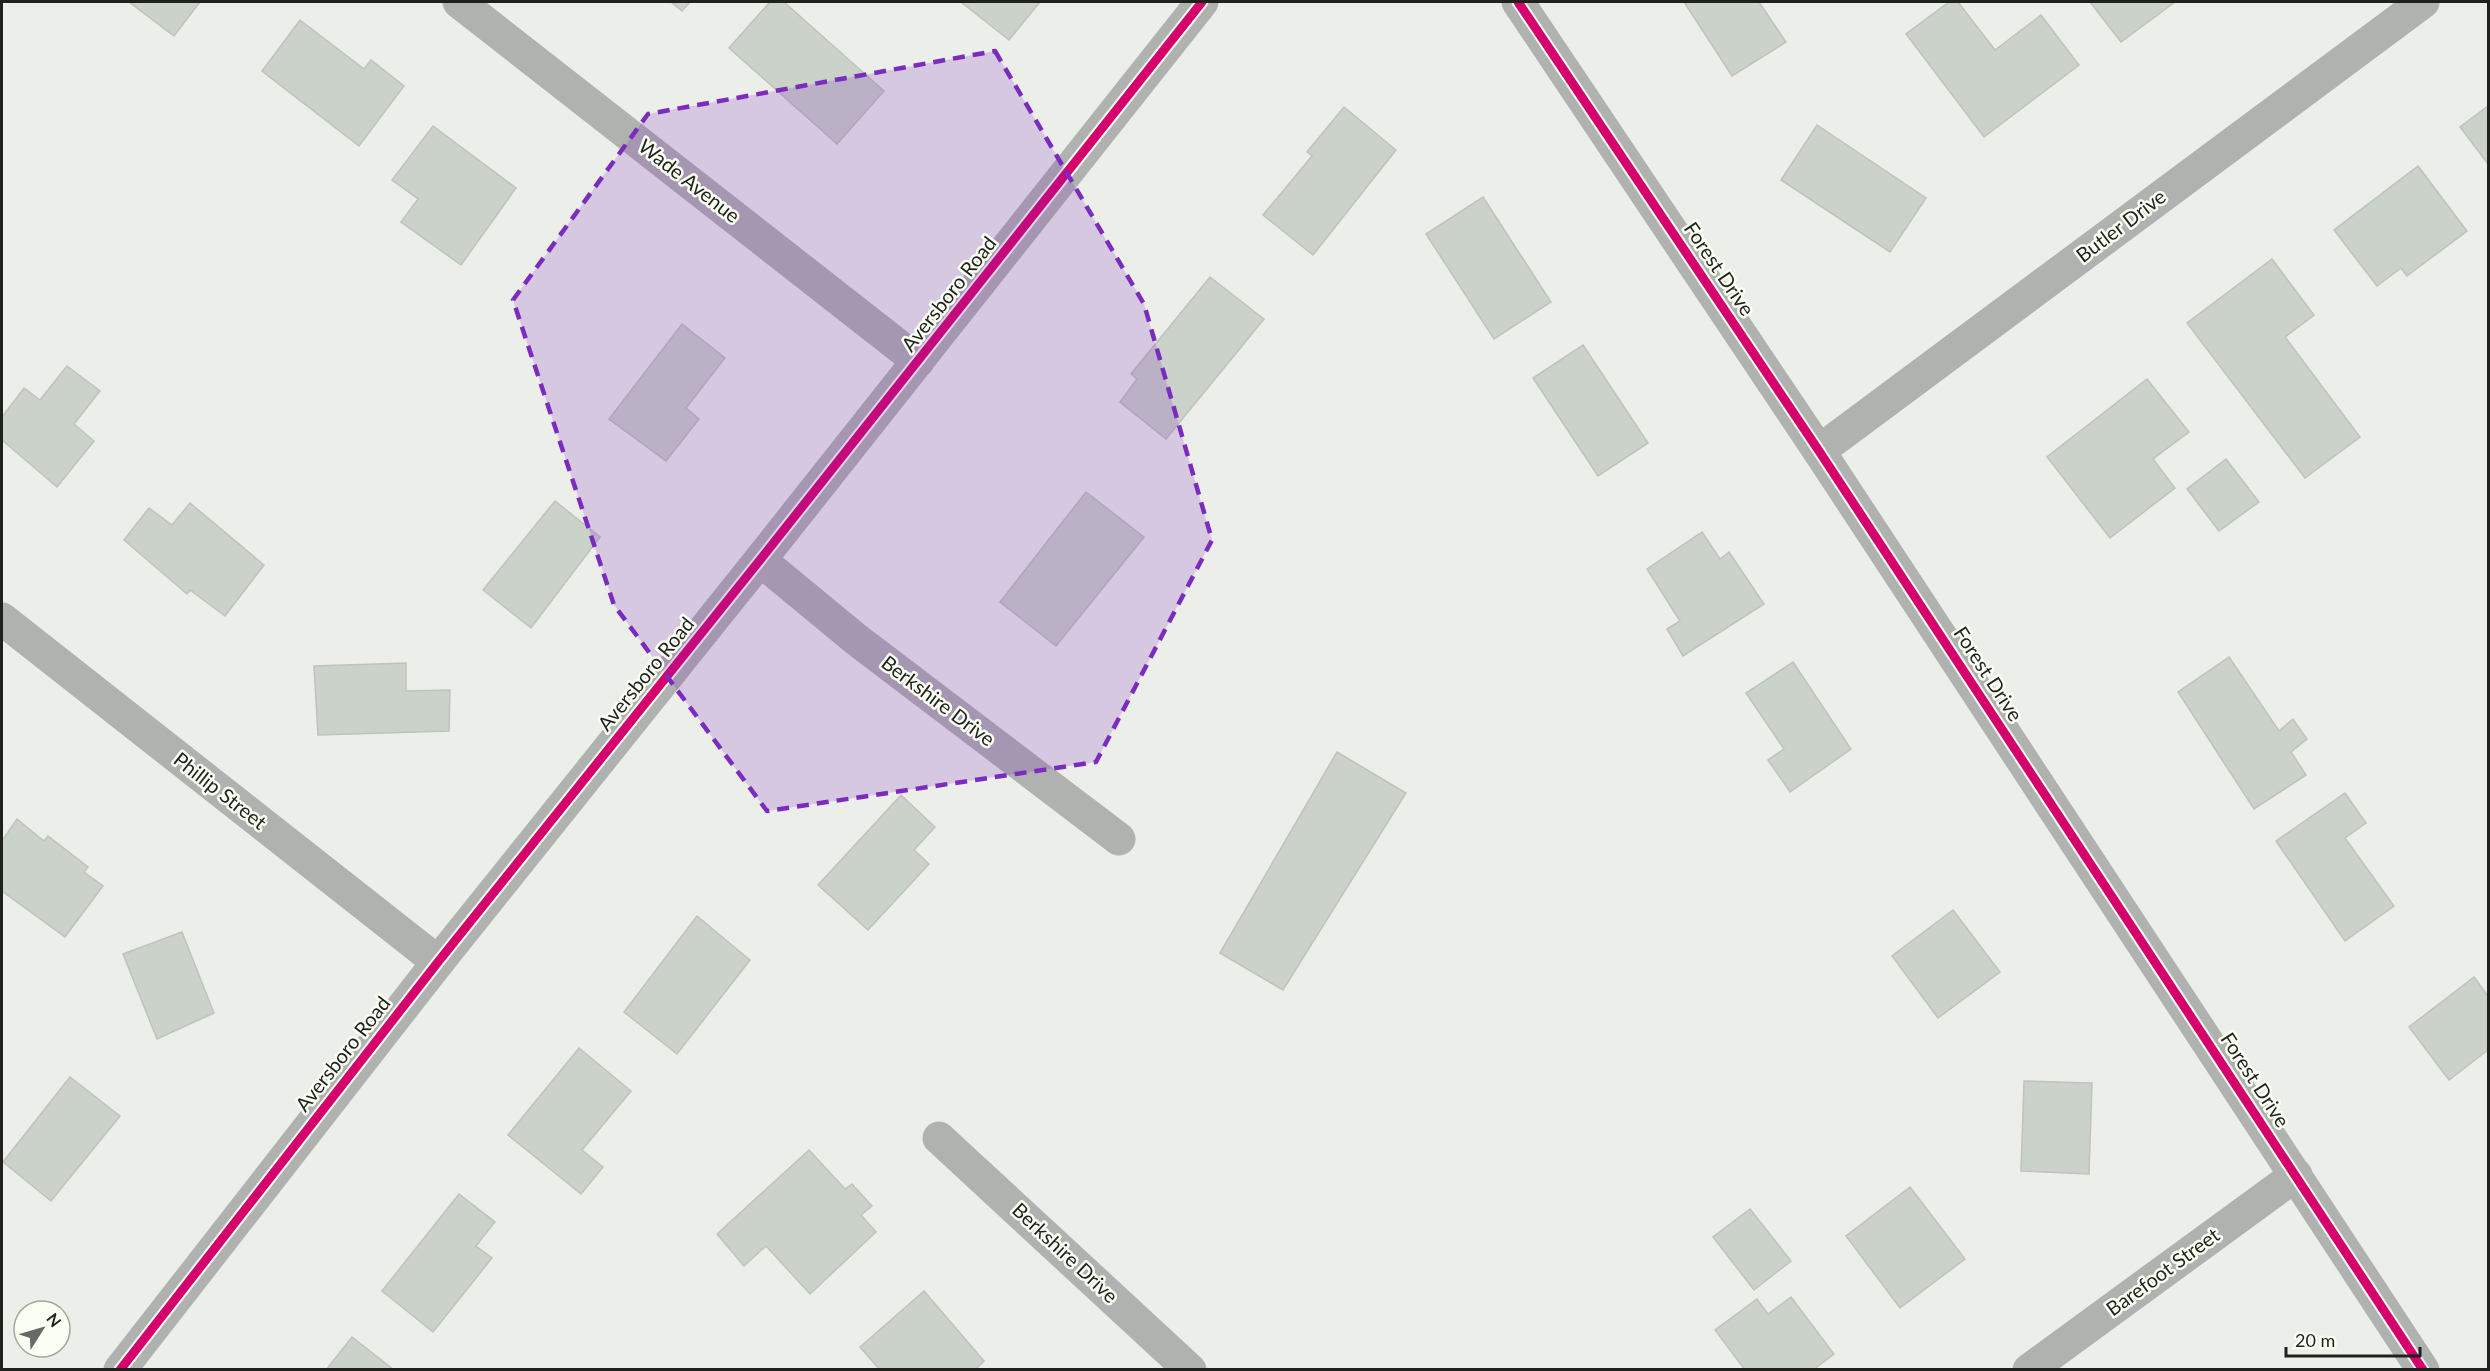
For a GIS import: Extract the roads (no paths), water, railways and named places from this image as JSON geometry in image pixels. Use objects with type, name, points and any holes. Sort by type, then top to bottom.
[{"type":"street","name":"Wade Avenue","points":[[459,2],[918,361]]},
{"type":"street","name":"Aversboro Road","points":[[120,1370],[438,962],[760,561],[1202,2]]},
{"type":"street","name":"Forest Drive","points":[[1518,2],[1819,451],[2423,1370]]},
{"type":"street","name":"Butler Drive","points":[[1819,451],[2423,2]]},
{"type":"street","name":"Berkshire Drive","points":[[760,561],[857,639],[1119,838]]},
{"type":"street","name":"Phillip Street","points":[[2,620],[438,962]]},
{"type":"street","name":"Berkshire Drive","points":[[939,1138],[1191,1370]]},
{"type":"street","name":"Barefoot Street","points":[[2029,1370],[2296,1175]]}]
